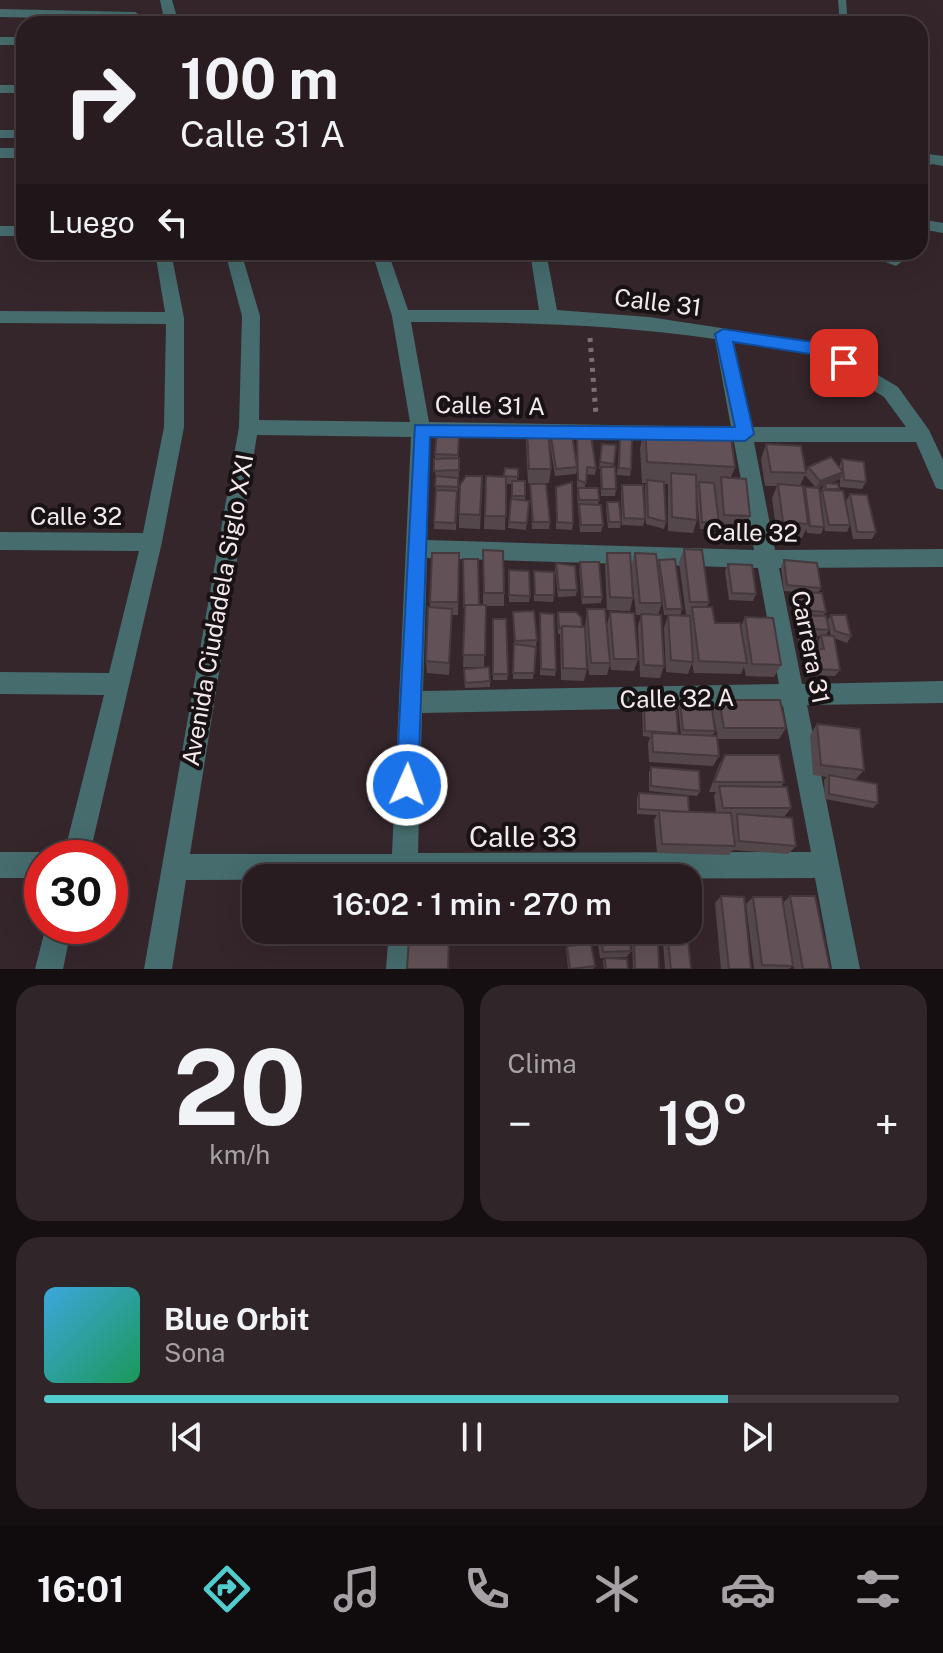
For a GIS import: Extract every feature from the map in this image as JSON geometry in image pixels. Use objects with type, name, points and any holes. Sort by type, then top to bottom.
[{"type":"street","points":[[0,13],[58,16]]},
{"type":"street","points":[[80,840],[152,542],[174,427],[175,318],[164,260]]},
{"type":"street","name":"Avenida Ciudadela Siglo XXI","points":[[158,969],[249,427],[251,316],[235,260]]},
{"type":"street","points":[[383,260],[401,316],[421,430],[404,864]]},
{"type":"street","points":[[539,260],[549,316]]},
{"type":"street","name":"Calle 31","points":[[401,316],[589,318],[649,323],[820,349],[891,392],[922,435],[943,482]]},
{"type":"street","points":[[0,317],[175,318]]},
{"type":"street","name":"Carrera 31","points":[[723,334],[745,434],[846,969]]},
{"type":"street","name":"Calle 31 A","points":[[249,427],[922,435]]},
{"type":"street","name":"Calle 32","points":[[0,541],[152,542]]},
{"type":"street","name":"Calle 32","points":[[417,549],[768,559],[943,558]]},
{"type":"street","points":[[0,683],[118,684]]},
{"type":"street","name":"Calle 32 A","points":[[410,702],[943,692]]},
{"type":"street","points":[[0,865],[24,865]]},
{"type":"street","name":"Calle 33","points":[[702,867],[826,865]]},
{"type":"street","name":"Calle 33","points":[[173,867],[242,869]]},
{"type":"street","points":[[49,969],[55,944]]},
{"type":"street","points":[[400,969],[401,944]]},
{"type":"path","points":[[589,318],[598,432]]},
{"type":"building","points":[[645,426],[730,431],[735,467],[647,462]]},
{"type":"building","points":[[527,428],[548,428],[551,469],[529,469]]},
{"type":"building","points":[[590,430],[596,468],[587,467],[586,483],[578,480],[577,432]]},
{"type":"building","points":[[437,432],[459,433],[458,455],[435,454]]},
{"type":"building","points":[[572,435],[577,467],[556,469],[551,437]]},
{"type":"building","points":[[620,437],[632,438],[631,469],[619,468]]},
{"type":"building","points":[[602,444],[616,445],[614,464],[600,462]]},
{"type":"building","points":[[766,444],[801,446],[806,473],[771,472]]},
{"type":"building","points":[[831,457],[843,472],[820,481],[808,467]]},
{"type":"building","points":[[459,458],[459,470],[434,471],[434,459]]},
{"type":"building","points":[[842,459],[864,462],[866,482],[844,480]]},
{"type":"building","points":[[601,467],[615,467],[616,489],[602,489]]},
{"type":"building","points":[[505,468],[518,469],[518,477],[504,476]]},
{"type":"building","points":[[671,473],[696,475],[697,520],[672,517]]},
{"type":"building","points":[[436,476],[458,478],[458,487],[435,486]]},
{"type":"building","points":[[466,476],[482,476],[480,515],[459,514],[460,485]]},
{"type":"building","points":[[486,476],[506,477],[506,516],[485,516]]},
{"type":"building","points":[[721,477],[746,479],[750,516],[724,515]]},
{"type":"building","points":[[647,480],[664,482],[666,522],[648,517]]},
{"type":"building","points":[[512,481],[525,481],[525,496],[512,496]]},
{"type":"building","points":[[572,482],[573,523],[557,522],[556,487]]},
{"type":"building","points":[[699,482],[714,483],[719,523],[702,522]]},
{"type":"building","points":[[825,483],[838,484],[839,489],[826,489]]},
{"type":"building","points":[[530,484],[546,484],[550,522],[533,522]]},
{"type":"building","points":[[778,484],[803,486],[808,524],[783,522]]},
{"type":"building","points":[[622,485],[643,485],[645,519],[624,518]]},
{"type":"building","points":[[805,487],[819,488],[824,527],[810,526]]},
{"type":"building","points":[[578,488],[598,488],[599,500],[579,500]]},
{"type":"building","points":[[436,490],[457,491],[455,523],[434,522]]},
{"type":"building","points":[[822,490],[843,491],[850,525],[829,525]]},
{"type":"building","points":[[850,494],[867,495],[876,532],[857,532]]},
{"type":"building","points":[[511,499],[529,501],[527,523],[509,522]]},
{"type":"building","points":[[607,502],[619,502],[621,522],[609,522]]},
{"type":"building","points":[[579,504],[601,505],[603,525],[581,525]]},
{"type":"building","points":[[684,549],[702,550],[709,602],[690,602]]},
{"type":"building","points":[[483,550],[503,551],[504,593],[484,593]]},
{"type":"building","points":[[432,553],[459,553],[458,602],[430,602]]},
{"type":"building","points":[[607,553],[630,553],[633,598],[610,597]]},
{"type":"building","points":[[635,553],[656,554],[662,603],[640,603]]},
{"type":"building","points":[[463,559],[478,559],[479,605],[464,607]]},
{"type":"building","points":[[675,559],[682,609],[666,609],[659,560]]},
{"type":"building","points":[[784,560],[817,563],[821,588],[787,585]]},
{"type":"building","points":[[580,562],[599,562],[602,597],[583,597]]},
{"type":"building","points":[[556,563],[575,566],[577,590],[559,590]]},
{"type":"building","points":[[728,564],[752,565],[756,594],[732,593]]},
{"type":"building","points":[[509,570],[529,571],[530,596],[509,595]]},
{"type":"building","points":[[534,571],[554,572],[554,595],[535,595]]},
{"type":"building","points":[[796,592],[822,593],[826,612],[798,610]]},
{"type":"building","points":[[465,605],[486,605],[485,655],[463,655]]},
{"type":"building","points":[[428,607],[452,609],[449,663],[426,661]]},
{"type":"building","points":[[692,607],[712,607],[715,623],[740,623],[747,663],[699,661]]},
{"type":"building","points":[[587,609],[605,609],[610,663],[591,663]]},
{"type":"building","points":[[534,611],[537,640],[515,641],[513,612]]},
{"type":"building","points":[[558,612],[576,612],[581,617],[582,627],[559,628]]},
{"type":"building","points":[[610,612],[634,613],[638,659],[614,659]]},
{"type":"building","points":[[540,613],[554,614],[556,670],[541,669]]},
{"type":"building","points":[[641,614],[661,615],[664,666],[644,665]]},
{"type":"building","points":[[668,615],[690,616],[693,662],[671,660]]},
{"type":"building","points":[[798,615],[826,616],[829,630],[815,629],[818,645],[804,644]]},
{"type":"building","points":[[831,615],[846,615],[851,636],[835,631]]},
{"type":"building","points":[[745,617],[773,618],[781,665],[752,664]]},
{"type":"building","points":[[493,619],[506,619],[508,674],[493,674]]},
{"type":"building","points":[[562,626],[585,627],[587,669],[563,668]]},
{"type":"building","points":[[821,635],[834,636],[840,670],[812,669],[808,649],[824,649]]},
{"type":"building","points":[[514,644],[536,647],[534,673],[513,673]]},
{"type":"building","points":[[489,667],[490,681],[465,683],[464,669]]},
{"type":"building","points":[[719,700],[780,700],[786,728],[724,728]]},
{"type":"building","points":[[680,701],[711,702],[715,731],[683,730]]},
{"type":"building","points":[[644,703],[676,705],[678,733],[645,731]]},
{"type":"building","points":[[817,724],[860,729],[864,770],[821,765]]},
{"type":"building","points":[[652,733],[717,736],[719,756],[653,752]]},
{"type":"building","points":[[725,755],[779,755],[784,782],[714,782]]},
{"type":"building","points":[[651,767],[699,771],[700,791],[651,786]]},
{"type":"building","points":[[829,775],[877,784],[878,803],[829,794]]},
{"type":"building","points":[[719,786],[787,787],[791,808],[723,808]]},
{"type":"building","points":[[639,793],[688,796],[689,812],[639,809]]},
{"type":"building","points":[[659,811],[731,813],[735,846],[662,844]]},
{"type":"building","points":[[737,814],[792,818],[796,846],[739,841]]},
{"type":"building","points":[[721,896],[744,897],[751,969],[729,969]]},
{"type":"building","points":[[790,896],[815,896],[830,969],[803,969]]},
{"type":"building","points":[[753,897],[782,897],[793,966],[762,965]]},
{"type":"building","points":[[409,944],[449,944],[448,969],[407,969]]},
{"type":"building","points":[[591,944],[595,966],[570,969],[567,946]]},
{"type":"building","points":[[602,944],[630,944],[631,951],[603,952]]},
{"type":"building","points":[[634,944],[658,944],[659,969],[635,969]]},
{"type":"building","points":[[668,944],[688,944],[691,969],[671,969]]},
{"type":"building","points":[[605,958],[627,959],[628,969],[606,969]]},
{"type":"route","points":[[407,785],[421,430],[745,434],[723,334],[820,349],[844,363]]}]
